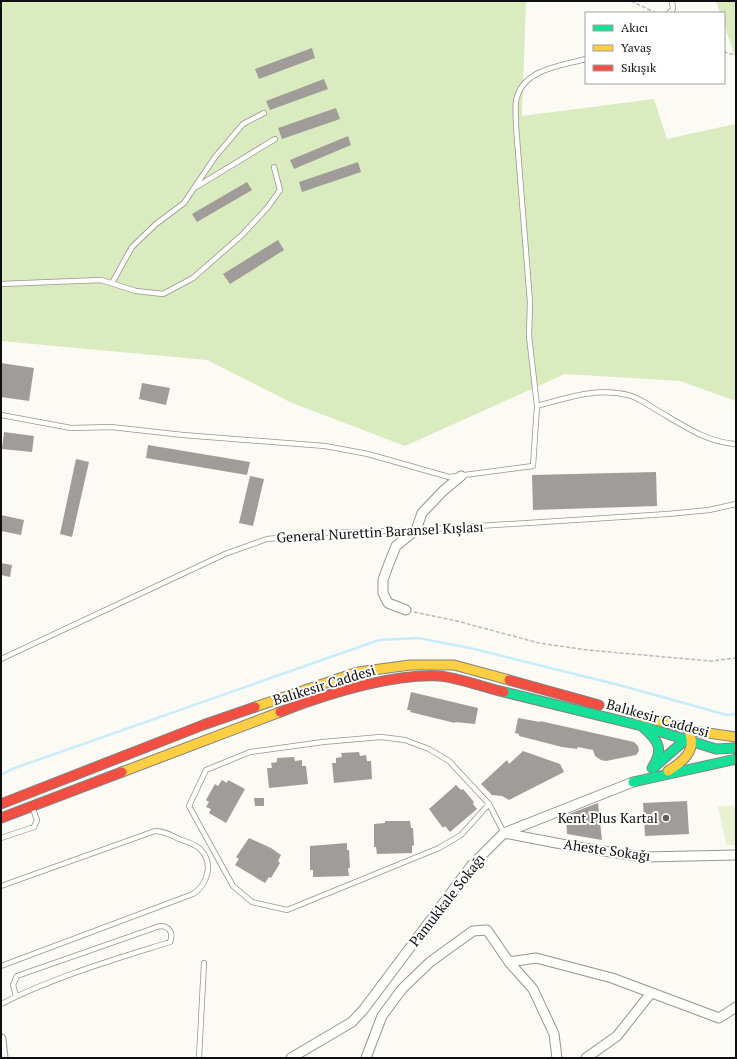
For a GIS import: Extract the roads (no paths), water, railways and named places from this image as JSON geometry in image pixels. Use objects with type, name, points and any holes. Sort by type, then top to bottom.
[{"type":"main road","name":"Balıkesir Caddesi","points":[[1,804],[203,725],[358,672],[410,665],[454,665],[605,706]]},
{"type":"main road","name":"Balıkesir Caddesi","points":[[1,818],[286,710],[375,682],[394,679],[440,676],[642,726],[689,739],[716,749],[736,748]]},
{"type":"main road","name":"Balıkesir Caddesi","points":[[627,712],[701,732],[736,737]]},
{"type":"main road","points":[[642,726],[654,737],[659,745],[658,758],[652,768]]},
{"type":"main road","points":[[660,775],[678,765],[690,752],[689,739],[685,728]]},
{"type":"main road","points":[[633,782],[689,739],[736,741]]},
{"type":"main road","points":[[633,782],[736,759]]},
{"type":"street","points":[[406,610],[388,603],[383,593],[383,580],[396,546],[416,530],[422,513],[443,491],[461,476]]},
{"type":"street","name":"Pamukkale Sokağı","points":[[291,1058],[352,1022],[364,1009],[471,866],[504,833],[633,782]]},
{"type":"street","name":"Aheste Sokağı","points":[[504,833],[577,847],[644,857],[736,855]]},
{"type":"street","points":[[366,1058],[382,1016],[402,990],[430,962],[473,931],[487,930],[509,962],[533,989],[554,1034],[557,1058]]},
{"type":"street","points":[[509,962],[536,958],[612,978],[719,1018],[736,1007]]},
{"type":"street","points":[[586,1058],[617,1036],[651,993]]},
{"type":"street","points":[[1,1039],[3,1058]]},
{"type":"lane","points":[[670,12],[673,9],[672,1]]},
{"type":"lane","points":[[1,415],[71,428],[111,427],[183,435],[325,446],[368,454],[450,477],[533,466],[537,406],[529,336],[530,302],[516,126],[516,102],[521,88],[531,77],[542,71],[585,59]]},
{"type":"lane","points":[[112,284],[132,246],[156,224],[184,203],[215,158],[243,124],[264,113]]},
{"type":"lane","points":[[194,188],[275,139]]},
{"type":"lane","points":[[1,284],[101,280],[136,291],[163,294],[193,278],[242,235],[268,207],[280,190],[274,167]]},
{"type":"lane","points":[[537,406],[581,395],[602,392],[630,395],[695,433],[712,440],[736,444]]},
{"type":"lane","name":"General Nurettin Baransel Kışlası","points":[[1,659],[225,554],[254,543],[308,534],[416,530],[675,514],[714,509],[736,504]]},
{"type":"lane","points":[[489,804],[461,835],[439,848],[287,910],[252,902],[233,886],[190,806],[206,770],[250,752],[323,742],[381,737],[406,740],[449,761],[489,804],[504,833]]},
{"type":"lane","points":[[1,838],[36,825],[37,820],[32,806]]},
{"type":"lane","points":[[1,886],[155,831],[165,832],[196,846],[204,853],[208,867],[204,884],[193,894],[1,966]]},
{"type":"lane","points":[[1,1004],[16,996],[98,965],[170,942],[172,936],[170,931],[166,927],[160,926],[17,976],[13,985],[16,996]]},
{"type":"lane","points":[[199,1058],[204,963]]},
{"type":"waterway","points":[[1,775],[12,769],[379,640],[418,638],[470,648],[619,685],[727,715],[736,714]]},
{"type":"place","name":"Kent Plus Kartal","points":[[666,818]]}]
